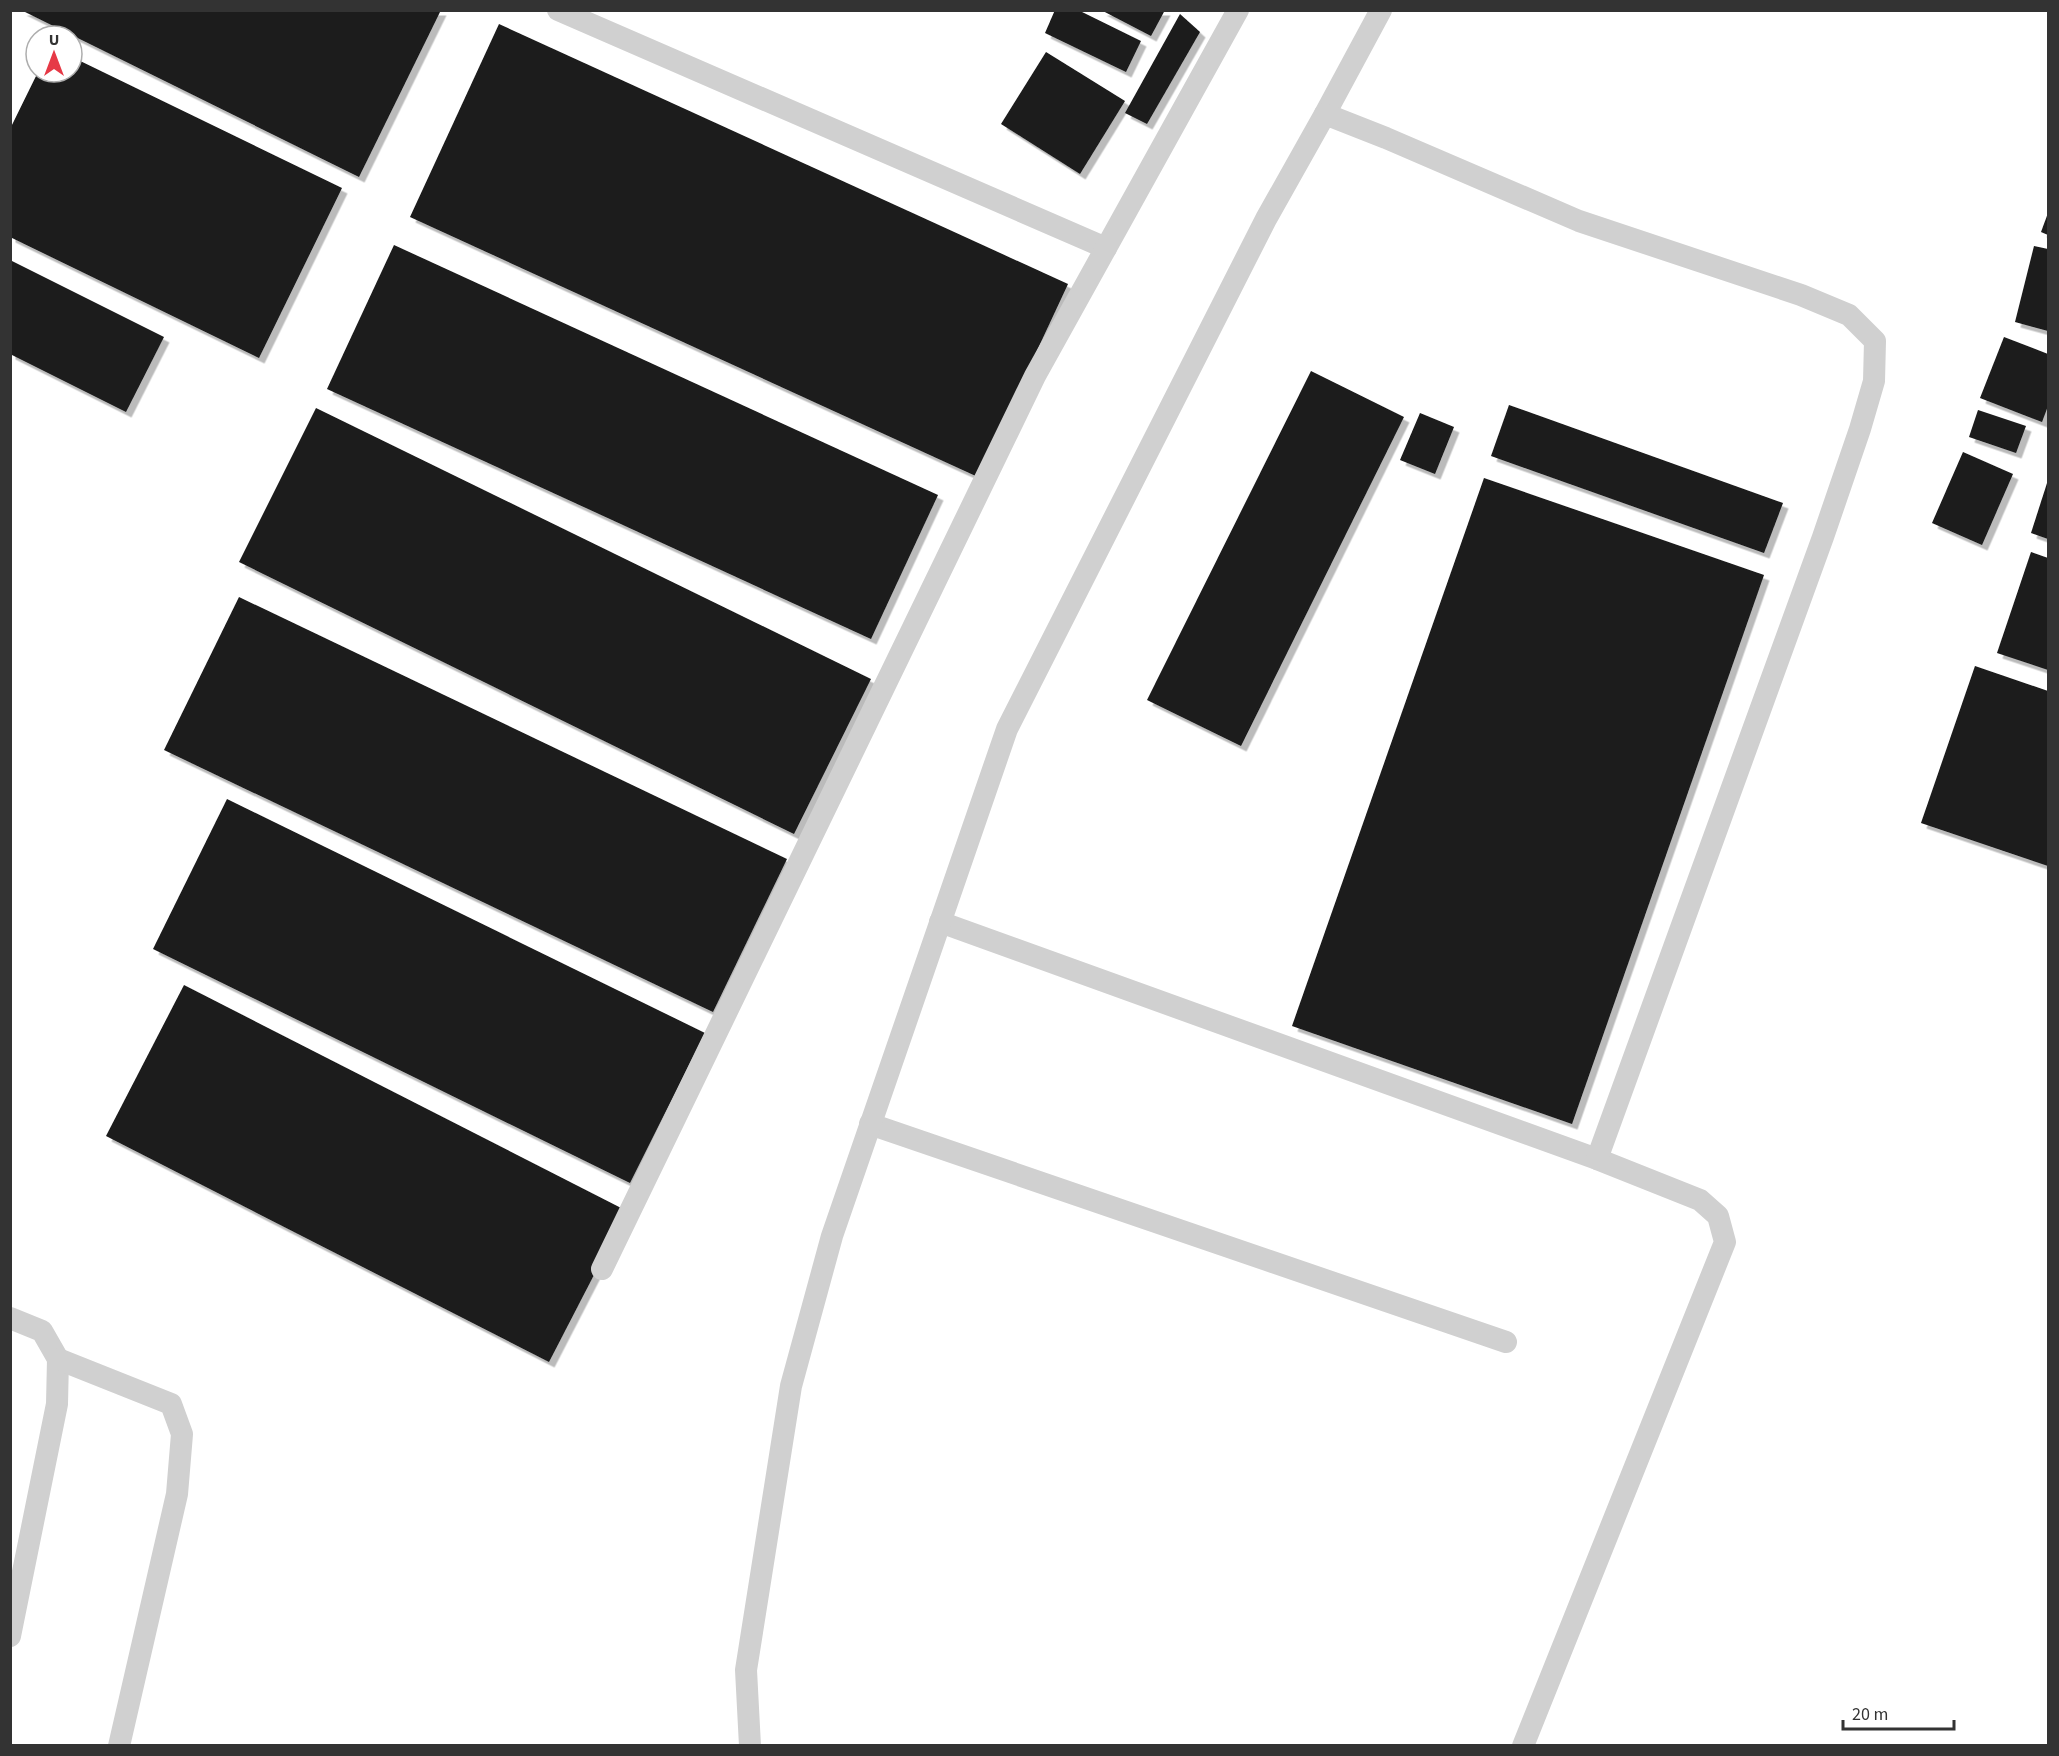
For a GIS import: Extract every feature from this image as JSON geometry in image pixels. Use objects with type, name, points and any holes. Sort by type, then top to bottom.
[{"type":"lane","points":[[558,10],[1106,248]]},
{"type":"lane","points":[[602,1269],[1035,376],[1238,10]]},
{"type":"lane","points":[[750,1746],[746,1670],[791,1386],[832,1236],[1007,729],[1266,219],[1381,10]]},
{"type":"lane","points":[[1325,114],[1579,221],[1801,295],[1849,315],[1875,341],[1874,381],[1857,440],[1597,1159]]},
{"type":"lane","points":[[940,922],[1597,1159],[1700,1200],[1718,1216],[1725,1242],[1523,1746]]},
{"type":"lane","points":[[870,1124],[1506,1342]]},
{"type":"lane","points":[[10,1318],[42,1331],[58,1359],[57,1404],[10,1636]]},
{"type":"lane","points":[[58,1359],[171,1404],[182,1434],[177,1494],[119,1746]]},
{"type":"building","points":[[21,10],[441,10],[359,177],[84,41],[84,24],[49,24]]},
{"type":"building","points":[[1055,10],[1078,10],[1141,41],[1126,72],[1045,33]]},
{"type":"building","points":[[1101,10],[1165,10],[1151,36]]},
{"type":"building","points":[[1180,14],[1200,32],[1147,124],[1125,113]]},
{"type":"building","points":[[499,24],[1068,284],[978,477],[410,217]]},
{"type":"building","points":[[1046,52],[1125,101],[1080,174],[1001,124]]},
{"type":"building","points":[[84,63],[342,188],[259,358],[10,237],[10,129],[32,84],[84,84]]},
{"type":"building","points":[[2048,213],[2048,235],[2041,232]]},
{"type":"building","points":[[394,245],[938,495],[871,639],[327,389]]},
{"type":"building","points":[[2034,246],[2048,249],[2048,331],[2015,322]]},
{"type":"building","points":[[10,260],[164,337],[126,412],[10,354]]},
{"type":"building","points":[[2004,337],[2048,354],[2048,406],[2042,422],[1980,398]]},
{"type":"building","points":[[1311,371],[1404,417],[1241,746],[1147,700]]},
{"type":"building","points":[[1509,405],[1783,503],[1764,553],[1491,456]]},
{"type":"building","points":[[316,408],[871,679],[794,834],[239,562]]},
{"type":"building","points":[[1978,410],[2026,426],[2016,453],[1969,437]]},
{"type":"building","points":[[1420,413],[1454,427],[1435,474],[1400,460]]},
{"type":"building","points":[[1963,452],[2013,474],[1982,545],[1932,523]]},
{"type":"building","points":[[1484,478],[1764,575],[1572,1124],[1292,1026]]},
{"type":"building","points":[[2048,480],[2048,539],[2031,533]]},
{"type":"building","points":[[2031,552],[2048,558],[2048,670],[1997,653]]},
{"type":"building","points":[[239,597],[787,859],[713,1012],[164,750]]},
{"type":"building","points":[[1975,666],[2048,691],[2048,866],[1921,823]]},
{"type":"building","points":[[227,799],[705,1033],[630,1183],[153,949]]},
{"type":"building","points":[[184,985],[627,1211],[549,1362],[106,1136]]}]
